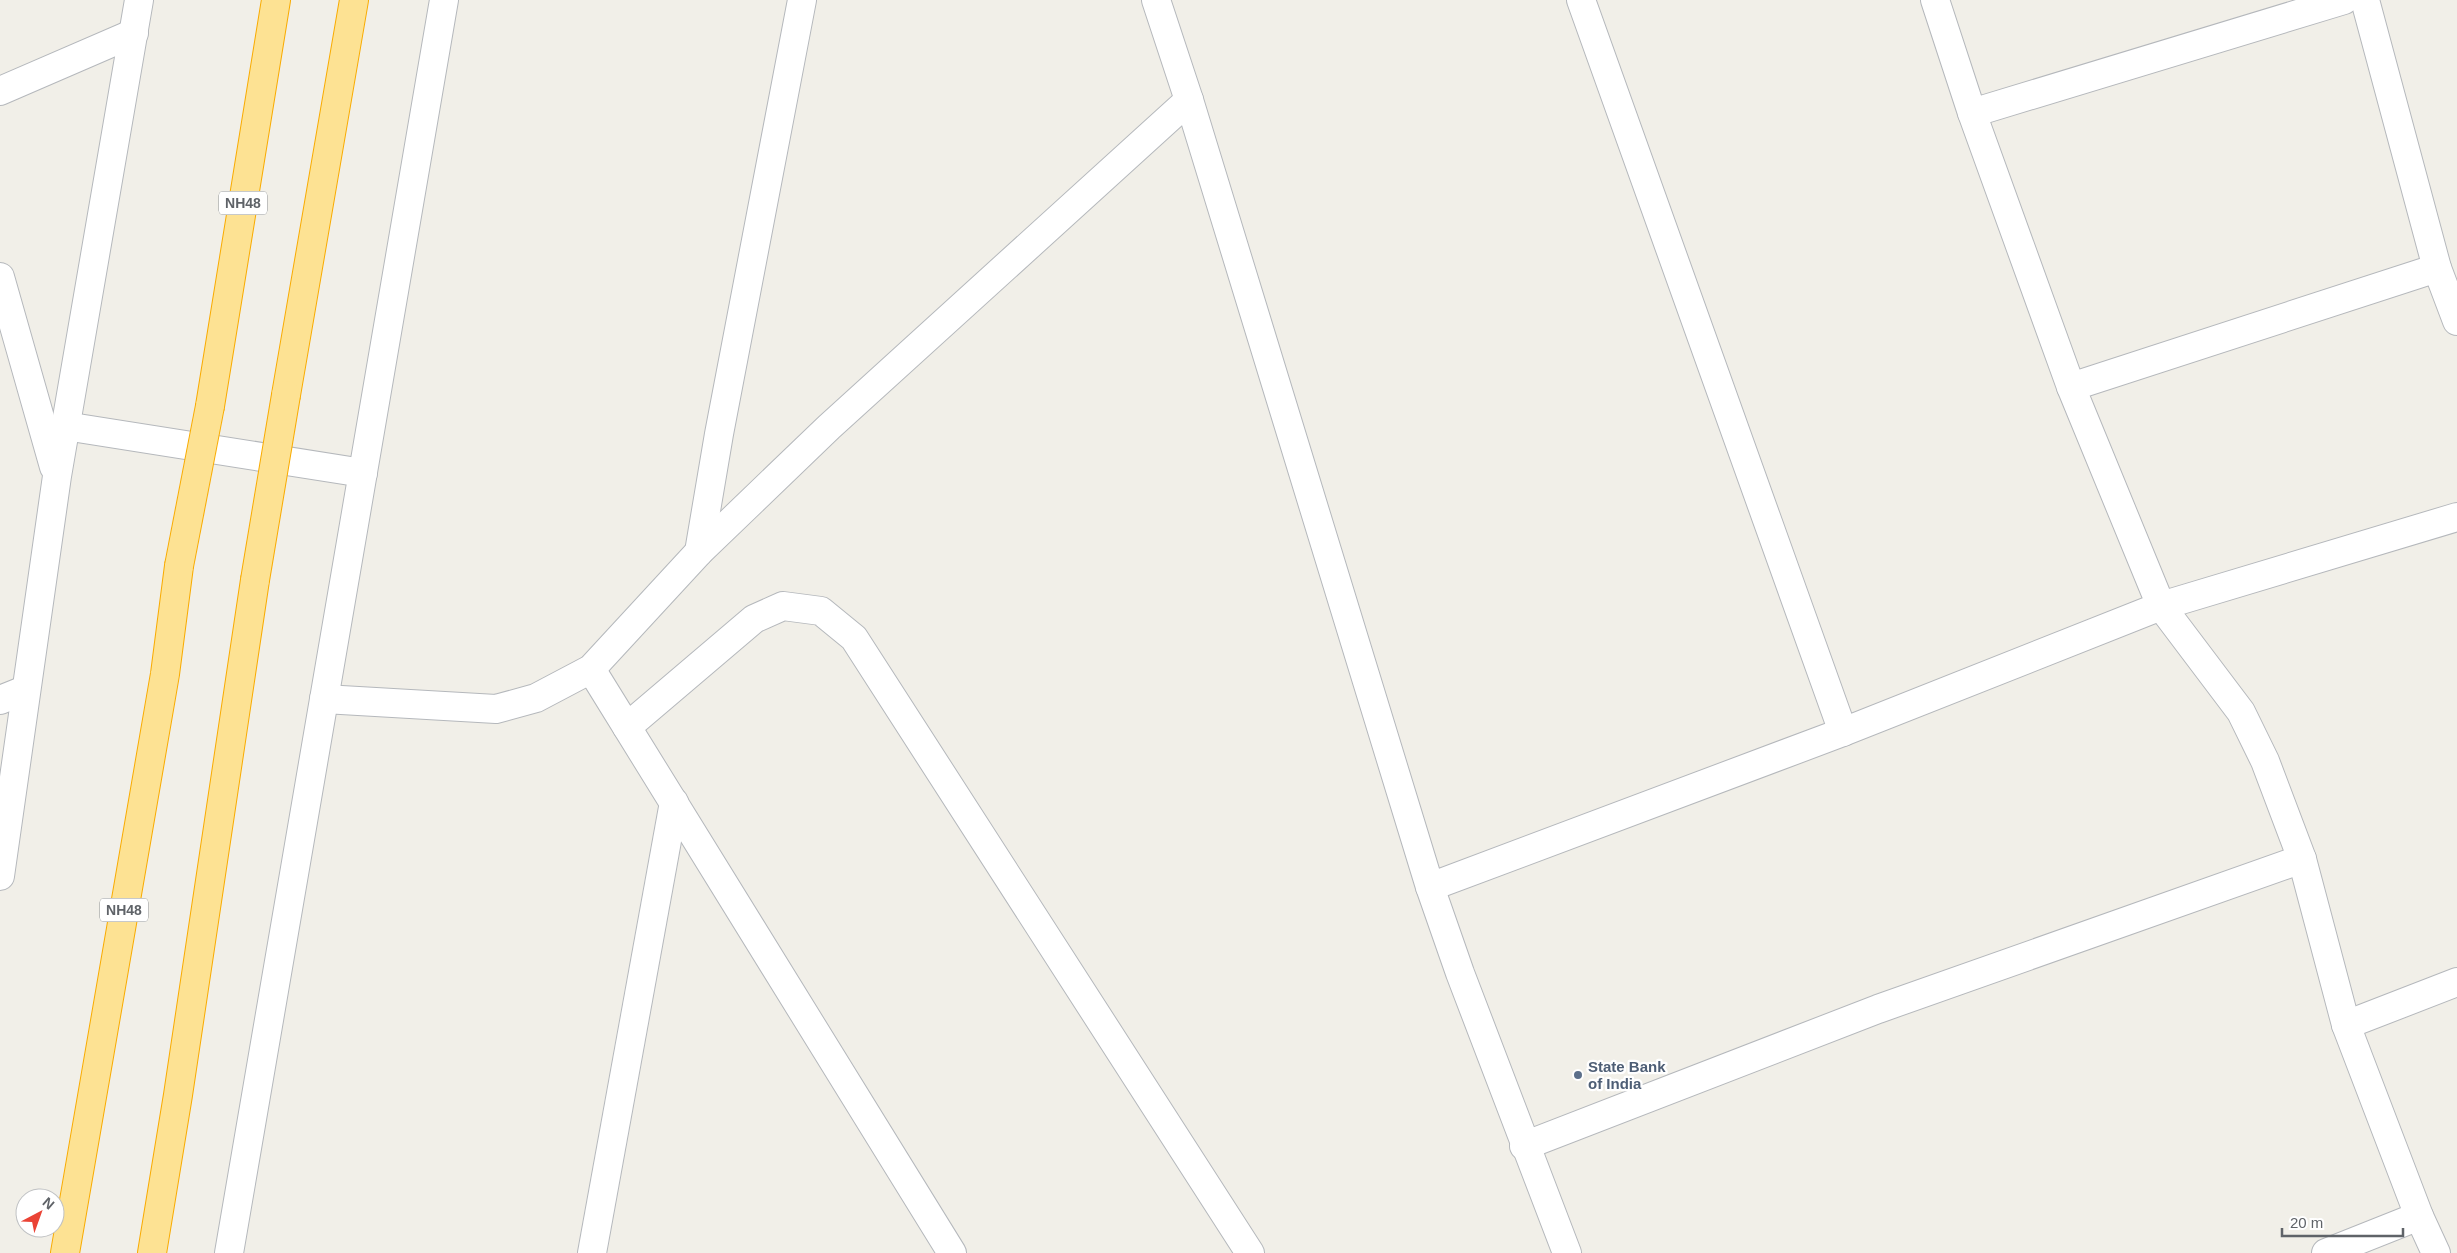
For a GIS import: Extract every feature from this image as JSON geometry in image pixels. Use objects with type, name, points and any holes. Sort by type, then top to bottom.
[{"type":"highway","name":"NH48","points":[[65,1253],[165,674],[179,566],[210,406],[276,0]]},
{"type":"highway","points":[[152,1253],[178,1095],[255,580],[354,0]]},
{"type":"street","points":[[0,876],[7,779],[26,690],[65,426],[139,0]]},
{"type":"street","points":[[229,1253],[444,0]]},
{"type":"street","points":[[699,552],[719,434],[802,0]]},
{"type":"street","points":[[1156,0],[1189,100],[1430,886],[1524,1146],[1567,1253]]},
{"type":"street","points":[[1581,0],[1843,732]]},
{"type":"street","points":[[1935,0],[1972,113],[2071,387],[2161,606],[2241,712],[2265,761],[2302,859],[2346,1026],[2419,1216],[2436,1253]]},
{"type":"street","points":[[1972,113],[2344,0]]},
{"type":"street","points":[[2365,0],[2437,268],[2457,321]]},
{"type":"street","points":[[0,91],[134,33]]},
{"type":"street","points":[[324,699],[496,709],[536,698],[591,669],[699,552],[829,427],[1189,100]]},
{"type":"street","points":[[2071,387],[2437,268]]},
{"type":"street","points":[[0,278],[57,476]]},
{"type":"street","points":[[65,426],[363,473]]},
{"type":"street","points":[[1430,886],[1843,732],[2161,606],[2457,517]]},
{"type":"street","points":[[627,727],[754,619],[783,606],[821,611],[854,638],[1250,1253]]},
{"type":"street","points":[[591,669],[952,1253]]},
{"type":"street","points":[[0,700],[26,690]]},
{"type":"street","points":[[592,1253],[674,802]]},
{"type":"street","points":[[1524,1146],[1878,1009],[2302,859]]},
{"type":"street","points":[[2346,1026],[2457,982]]},
{"type":"street","points":[[2326,1253],[2419,1216]]},
{"type":"place","name":"State Bank of India","points":[[1578,1075]]}]
